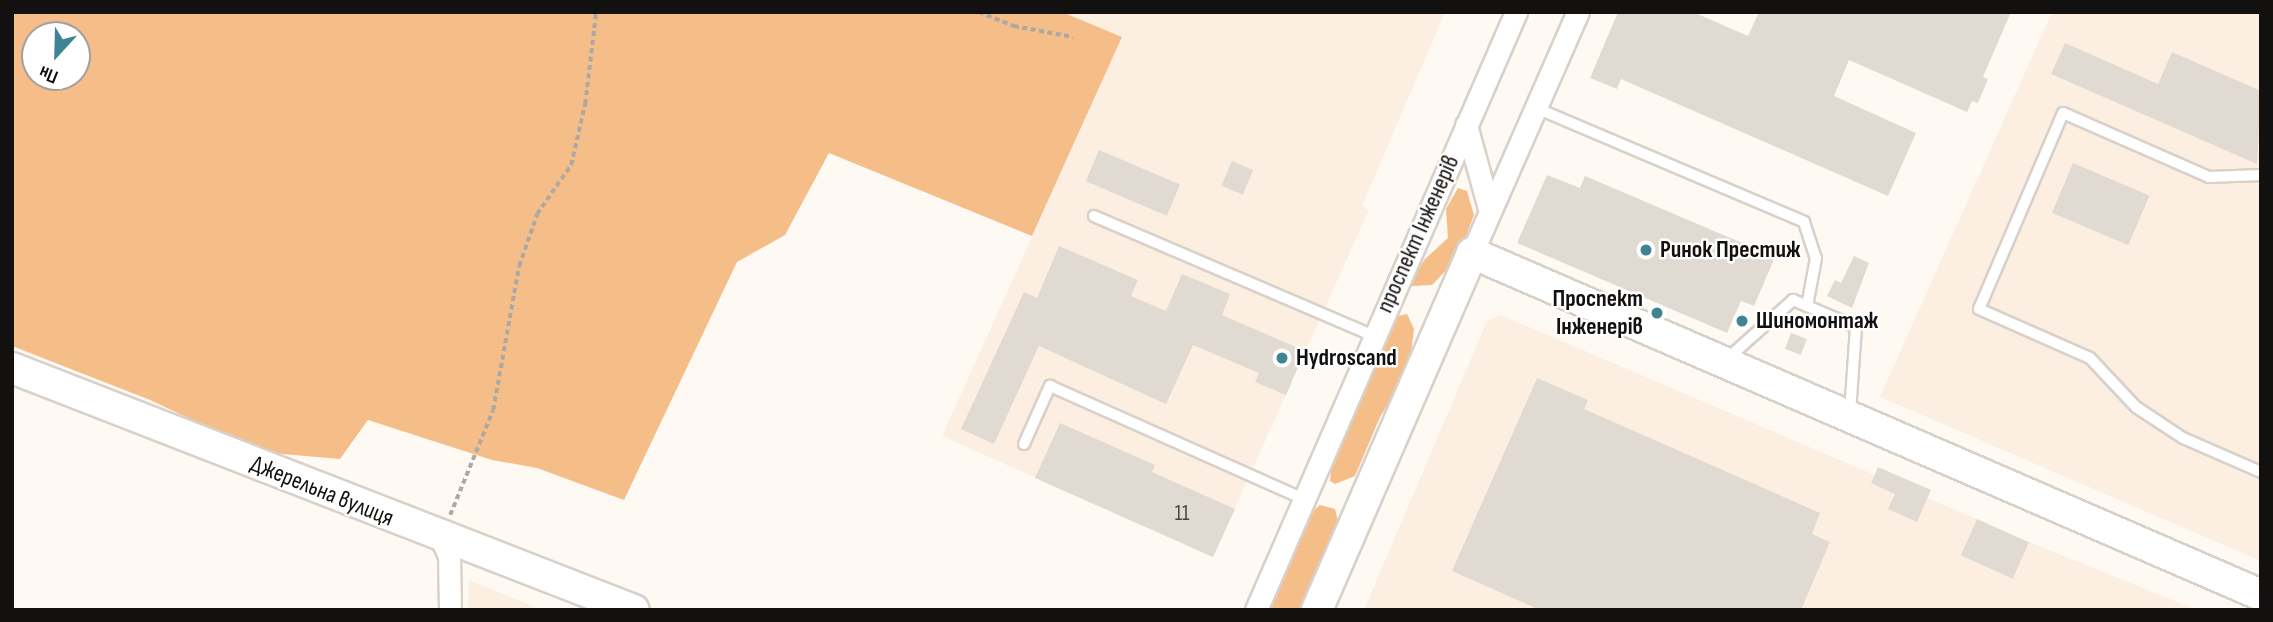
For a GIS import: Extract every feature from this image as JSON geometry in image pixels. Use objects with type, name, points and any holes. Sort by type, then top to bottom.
[{"type":"street","points":[[1512,22],[1530,12]]},
{"type":"street","points":[[1317,610],[1578,12]]},
{"type":"street","name":"проспект Інженерів","points":[[1256,610],[1512,22]]},
{"type":"street","points":[[1466,125],[1490,212]]},
{"type":"street","points":[[1472,253],[2261,595]]},
{"type":"street","name":"Джерельна вулиця","points":[[12,368],[441,538],[634,610]]},
{"type":"street","points":[[441,538],[450,566],[450,610]]},
{"type":"lane","points":[[1536,108],[1804,222],[1816,258],[1807,306]]},
{"type":"lane","points":[[2261,174],[2209,177],[2063,113],[1979,309],[2090,358],[2136,407],[2183,438],[2261,472]]},
{"type":"lane","points":[[1094,216],[1374,336]]},
{"type":"lane","points":[[1724,362],[1793,300],[1856,327],[1849,416]]},
{"type":"lane","points":[[1024,444],[1049,386],[1304,499]]},
{"type":"path","points":[[441,538],[493,410],[519,266],[537,214],[571,165],[585,104],[596,12]]},
{"type":"path","points":[[979,12],[1014,26],[1073,37]]},
{"type":"shaded area","points":[[12,12],[1062,12],[1122,37],[1032,236],[829,153],[785,235],[737,262],[624,500],[537,468],[492,460],[368,420],[340,459],[260,452],[150,400],[12,346]]},
{"type":"shaded area","points":[[1062,12],[1445,12],[1362,206],[1369,210],[1213,557],[942,436],[1122,38]]},
{"type":"shaded area","points":[[2052,12],[2261,12],[2261,561],[1880,397]]},
{"type":"shaded area","points":[[1458,188],[1467,191],[1474,215],[1457,259],[1432,285],[1412,286],[1411,279],[1425,259],[1448,238],[1446,209]]},
{"type":"shaded area","points":[[1407,314],[1414,329],[1409,370],[1380,417],[1355,476],[1335,484],[1330,481],[1331,469],[1379,351],[1398,316]]},
{"type":"shaded area","points":[[1501,315],[1875,475],[1895,494],[1889,509],[1927,498],[1977,519],[1961,556],[2013,578],[2029,542],[2197,610],[1364,610],[1487,321]]},
{"type":"shaded area","points":[[1320,505],[1335,509],[1338,521],[1304,610],[1269,610],[1312,512]]},
{"type":"shaded area","points":[[469,580],[542,610],[468,610]]},
{"type":"building","points":[[1618,12],[1693,12],[1748,36],[1759,12],[2011,12],[1983,77],[1988,79],[1978,103],[1972,101],[1967,112],[1849,60],[1834,96],[1916,133],[1888,196],[1621,79],[1617,89],[1590,78]]},
{"type":"building","points":[[2065,43],[2158,84],[2172,52],[2261,91],[2257,164],[2051,74]]},
{"type":"building","points":[[1099,150],[1180,184],[1167,216],[1086,181]]},
{"type":"building","points":[[1232,161],[1253,170],[1243,195],[1221,186]]},
{"type":"building","points":[[2073,163],[2149,195],[2128,245],[2052,213]]},
{"type":"building","name":"Ринок Престиж","points":[[1547,175],[1580,188],[1585,176],[1775,257],[1754,306],[1741,301],[1727,333],[1517,243]]},
{"type":"building","points":[[1059,246],[1138,280],[1131,296],[1166,311],[1182,274],[1230,294],[1222,315],[1305,351],[1286,395],[1255,382],[1259,373],[1193,345],[1166,404],[1039,346],[994,444],[961,429],[1024,292],[1037,298]]},
{"type":"building","points":[[1854,256],[1869,263],[1852,308],[1827,296],[1835,280],[1841,283]]},
{"type":"building","points":[[1791,333],[1807,339],[1801,355],[1785,349]]},
{"type":"building","points":[[1537,378],[1588,400],[1584,409],[1820,513],[1812,534],[1830,542],[1801,610],[1540,610],[1452,571]]},
{"type":"building","points":[[1060,423],[1155,465],[1152,472],[1235,509],[1213,557],[1035,478]]},
{"type":"building","points":[[1878,467],[1931,490],[1917,522],[1888,509],[1895,494],[1871,483]]},
{"type":"building","points":[[1977,519],[2029,542],[2013,579],[1961,556]]},
{"type":"place","name":"Ринок Престиж","points":[[1646,250]]},
{"type":"place","name":"Проспект Інженерів","points":[[1657,313]]},
{"type":"place","name":"Шиномонтаж","points":[[1742,321]]},
{"type":"place","name":"Hydroscand","points":[[1282,358]]}]
